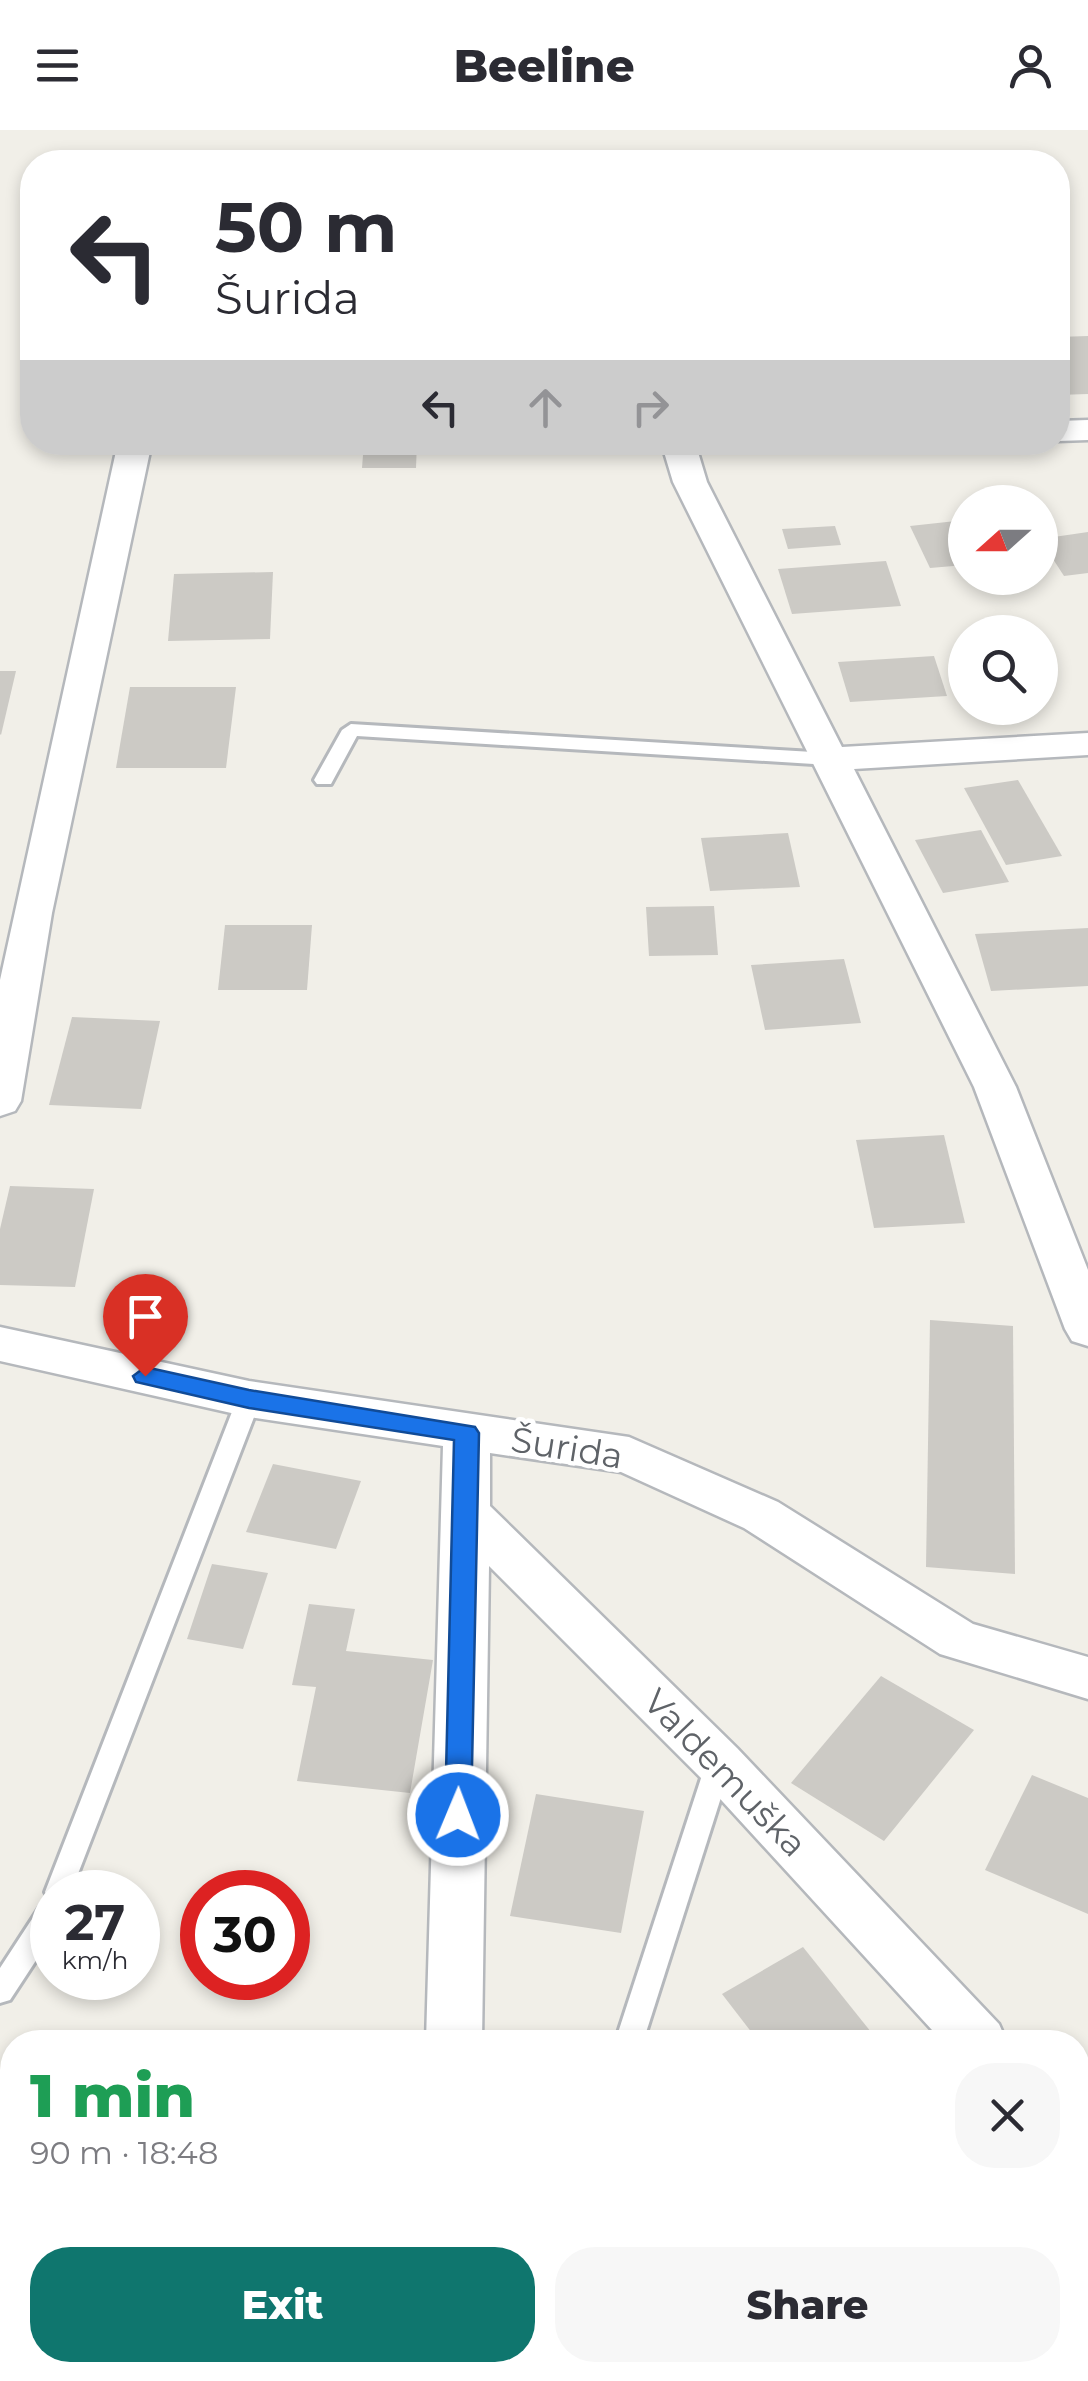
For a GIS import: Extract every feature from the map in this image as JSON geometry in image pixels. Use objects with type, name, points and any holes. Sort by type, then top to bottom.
[{"type":"street","points":[[0,1101],[16,913],[132,455]]},
{"type":"street","points":[[682,455],[690,482],[995,1088],[1088,1329]]},
{"type":"street","points":[[830,758],[1088,744]]},
{"type":"street","name":"Šurida","points":[[0,1344],[249,1399],[629,1455],[761,1515],[958,1640],[1088,1678]]},
{"type":"street","points":[[454,2030],[466,1433]]},
{"type":"street","name":"Valdemuška","points":[[464,1511],[719,1763],[969,2030]]},
{"type":"lane","points":[[324,780],[350,730],[830,758]]},
{"type":"lane","points":[[67,1870],[249,1399]]},
{"type":"lane","points":[[633,2030],[719,1763]]},
{"type":"lane","points":[[0,1991],[30,1947]]},
{"type":"building","points":[[1088,336],[1088,394],[1070,395],[1070,337]]},
{"type":"building","points":[[363,455],[416,455],[416,468],[362,468]]},
{"type":"building","points":[[948,522],[948,566],[930,568],[910,526]]},
{"type":"building","points":[[835,526],[841,545],[788,549],[782,529]]},
{"type":"building","points":[[1088,532],[1088,573],[1064,576],[1058,567],[1058,536]]},
{"type":"building","points":[[886,561],[901,606],[792,614],[778,569]]},
{"type":"building","points":[[273,572],[270,639],[168,641],[174,574]]},
{"type":"building","points":[[934,656],[947,696],[850,702],[838,662]]},
{"type":"building","points":[[0,671],[16,671],[1,735],[0,734]]},
{"type":"building","points":[[130,687],[236,687],[226,768],[116,768]]},
{"type":"building","points":[[1018,780],[1062,856],[1006,865],[964,788]]},
{"type":"building","points":[[981,830],[1009,882],[943,893],[915,840]]},
{"type":"building","points":[[788,833],[800,887],[710,891],[701,838]]},
{"type":"building","points":[[714,906],[718,955],[649,956],[646,907]]},
{"type":"building","points":[[225,925],[312,925],[307,990],[218,990]]},
{"type":"building","points":[[1088,928],[1088,986],[991,991],[975,934]]},
{"type":"building","points":[[844,959],[861,1023],[765,1030],[751,965]]},
{"type":"building","points":[[72,1017],[160,1021],[141,1109],[49,1105]]},
{"type":"building","points":[[944,1135],[965,1223],[874,1228],[856,1140]]},
{"type":"building","points":[[10,1186],[94,1189],[75,1287],[0,1285],[0,1229]]},
{"type":"building","points":[[930,1320],[1013,1326],[1015,1574],[926,1567]]},
{"type":"building","points":[[273,1464],[361,1481],[336,1549],[246,1532]]},
{"type":"building","points":[[212,1564],[268,1573],[243,1649],[187,1639]]},
{"type":"building","points":[[309,1604],[355,1609],[346,1651],[433,1660],[410,1793],[297,1781],[316,1687],[292,1685]]},
{"type":"building","points":[[881,1676],[974,1730],[884,1841],[791,1783]]},
{"type":"building","points":[[1032,1775],[1088,1798],[1088,1914],[985,1870]]},
{"type":"building","points":[[536,1794],[644,1811],[621,1933],[510,1916]]},
{"type":"building","points":[[803,1947],[869,2030],[750,2030],[722,1994]]},
{"type":"route","points":[[145,1376],[249,1399],[466,1433],[458,1815]]}]
